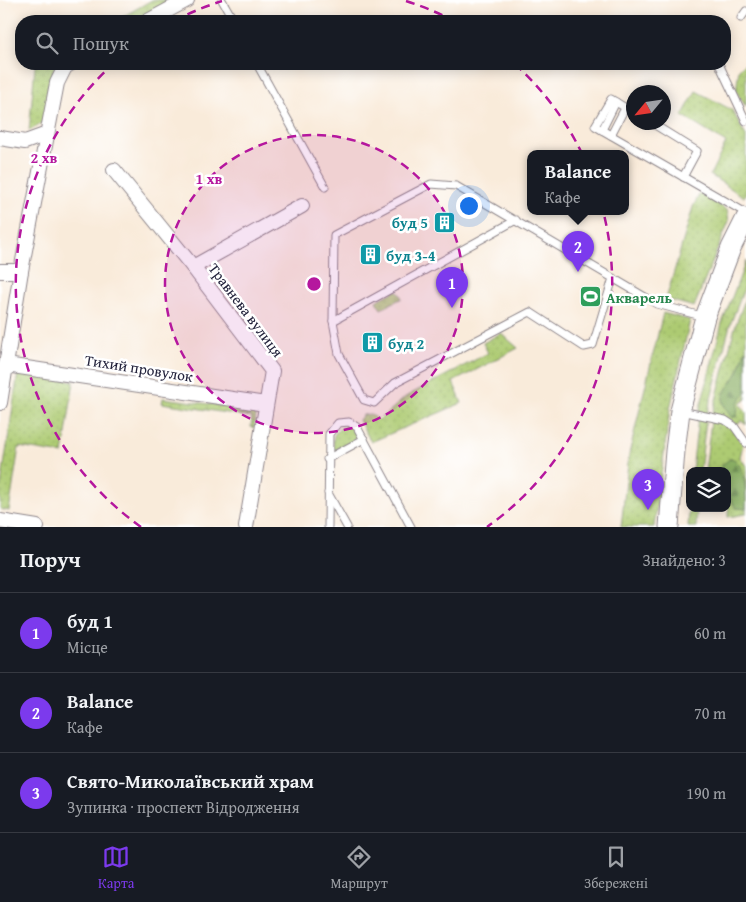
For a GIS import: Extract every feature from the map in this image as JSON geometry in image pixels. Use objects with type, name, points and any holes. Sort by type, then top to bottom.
[{"type":"main road","points":[[669,527],[680,411],[704,317],[731,248],[746,218]]},
{"type":"street","points":[[159,15],[188,0]]},
{"type":"street","points":[[0,403],[21,271],[47,134],[57,83],[64,70]]},
{"type":"street","points":[[0,138],[25,142],[47,134]]},
{"type":"street","name":"Травнева вулиця","points":[[114,170],[272,371],[246,527]]},
{"type":"street","points":[[192,268],[302,206]]},
{"type":"street","points":[[0,272],[21,271]]},
{"type":"street","name":"Тихий провулок","points":[[6,365],[266,404]]},
{"type":"street","points":[[0,521],[37,527]]},
{"type":"lane","points":[[222,0],[231,15]]},
{"type":"lane","points":[[741,18],[746,11]]},
{"type":"lane","points":[[260,70],[325,187]]},
{"type":"lane","points":[[722,70],[746,120]]},
{"type":"lane","points":[[611,135],[625,108],[611,99],[594,126],[746,213]]},
{"type":"lane","points":[[663,130],[697,151],[683,177]]},
{"type":"lane","points":[[613,278],[593,345],[584,347],[530,312],[395,383],[374,403],[364,400],[339,354],[333,321],[334,235],[431,184],[456,186],[516,220],[657,304],[704,317]]},
{"type":"lane","points":[[333,321],[516,220]]},
{"type":"lane","points":[[680,411],[725,420],[734,426],[746,443]]},
{"type":"lane","points":[[328,527],[329,434],[338,423],[349,422],[357,427],[411,527]]},
{"type":"lane","points":[[328,459],[364,439]]},
{"type":"lane","points":[[328,493],[347,527]]},
{"type":"green space","points":[[152,0],[176,0],[149,15],[126,15]]},
{"type":"green space","points":[[746,62],[746,107],[736,91],[739,69]]},
{"type":"green space","points":[[35,70],[54,70],[46,120],[29,131]]},
{"type":"green space","points":[[696,91],[732,110],[746,136],[746,193],[744,197],[710,175],[726,143],[682,116]]},
{"type":"green space","points":[[700,193],[727,210],[729,221],[694,307],[666,299],[693,207]]},
{"type":"green space","points":[[746,261],[746,284],[730,325],[707,414],[699,412],[722,323]]},
{"type":"green space","points":[[397,290],[402,298],[381,309],[376,301]]},
{"type":"green space","points":[[746,297],[746,399],[740,404],[746,412],[746,425],[742,420],[737,424],[726,418],[712,415],[735,327]]},
{"type":"green space","points":[[663,313],[690,320],[670,409],[654,527],[621,527],[629,454]]},
{"type":"green space","points":[[501,333],[518,348],[453,382],[462,403],[371,442],[359,420],[363,415],[370,414],[379,420],[407,396],[488,353],[483,343]]},
{"type":"green space","points":[[746,350],[746,393],[738,402],[737,416],[732,418],[723,403],[723,397],[739,369]]},
{"type":"green space","points":[[18,373],[74,381],[63,454],[19,447],[9,511],[0,509],[0,492]]},
{"type":"green space","points":[[163,398],[257,410],[254,428],[251,427],[252,417],[162,403]]},
{"type":"green space","points":[[698,418],[706,420],[700,467],[692,467]]},
{"type":"green space","points":[[711,421],[723,424],[730,428],[743,444],[740,457],[746,466],[746,514],[728,517],[728,512],[731,512],[731,467],[705,467]]},
{"type":"green space","points":[[346,426],[351,427],[358,438],[334,451],[335,433]]},
{"type":"green space","points":[[731,458],[740,466],[744,480],[746,509],[736,508],[731,500],[731,467],[722,467]]},
{"type":"green space","points":[[689,512],[697,512],[696,527],[688,527]]},
{"type":"place","name":"буд 5","points":[[444,222]]},
{"type":"place","name":"буд 3-4","points":[[370,255]]},
{"type":"place","name":"Balance","points":[[578,272]]},
{"type":"place","name":"Акварель","points":[[590,297]]},
{"type":"place","name":"буд 1","points":[[452,308]]},
{"type":"place","name":"буд 2","points":[[372,343]]},
{"type":"place","name":"Свято-Миколаївський храм","points":[[648,510]]}]
